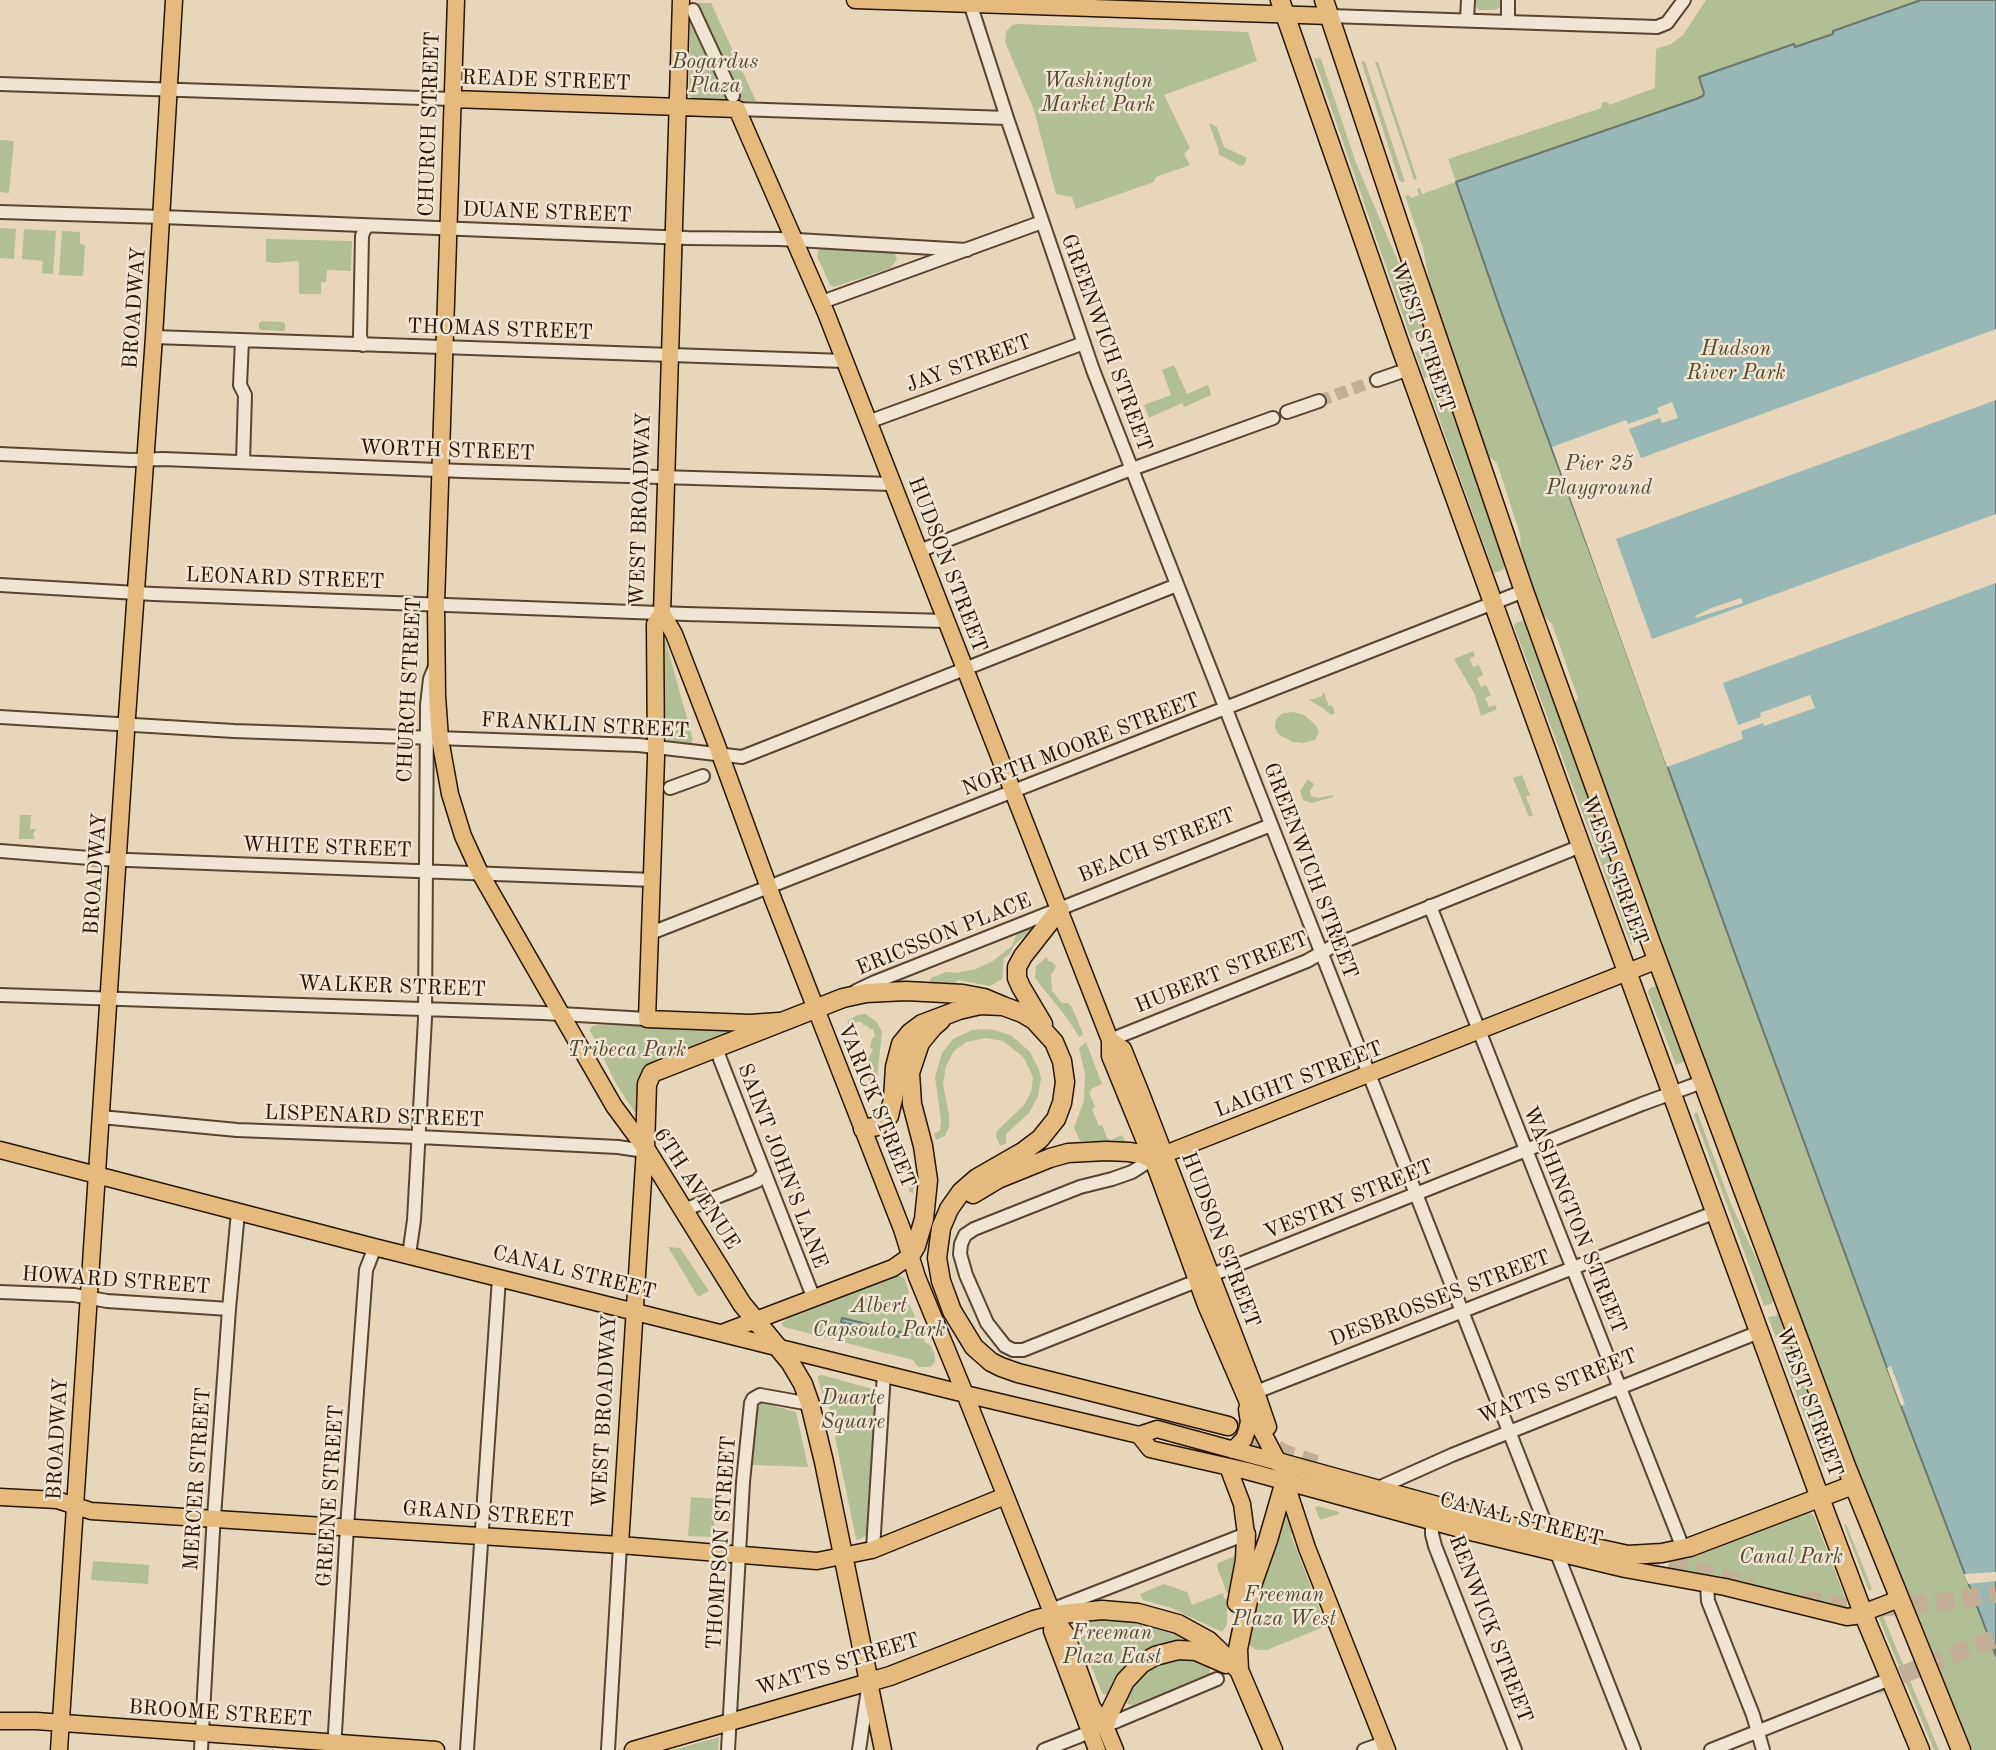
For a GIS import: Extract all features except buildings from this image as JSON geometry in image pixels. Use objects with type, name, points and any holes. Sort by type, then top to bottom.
[{"type":"highway","name":"WEST STREET","points":[[1283,7],[1409,369],[1581,846],[1863,1613],[1920,1750]]},
{"type":"highway","name":"WEST STREET","points":[[1327,8],[1524,592],[1702,1082],[1853,1485],[1961,1750]]},
{"type":"highway","points":[[1060,909],[1023,956],[1016,973],[1062,1061],[1065,1082],[1062,1103],[1056,1119],[1046,1133],[1032,1145],[969,1184],[955,1199],[944,1219],[937,1250],[944,1292],[956,1320],[968,1338],[991,1362],[1018,1373],[1228,1426]]},
{"type":"highway","points":[[721,1046],[843,998],[875,992],[973,995],[1022,1013],[1034,1020],[1054,1042]]},
{"type":"highway","points":[[863,1129],[878,1126],[891,1112],[896,1060],[905,1039],[922,1024],[981,1005],[1003,1006]]},
{"type":"highway","points":[[910,1256],[924,1219],[928,1180],[912,1104],[910,1073],[915,1053],[926,1034],[941,1020],[959,1010]]},
{"type":"highway","name":"WEST BROADWAY","points":[[645,1148],[647,1084],[650,1076],[656,1071],[721,1046]]},
{"type":"highway","name":"6TH AVENUE","points":[[645,1148],[737,1295],[799,1377],[810,1404],[869,1682]]},
{"type":"highway","points":[[944,1219],[961,1203],[989,1184],[1059,1155],[1118,1152],[1158,1157]]},
{"type":"highway","name":"CANAL STREET","points":[[1278,1462],[1376,1489],[1553,1545],[1628,1555],[1683,1548],[1853,1485]]},
{"type":"highway","points":[[1238,1649],[1250,1591],[1285,1481]]},
{"type":"highway","points":[[1246,1534],[1245,1560],[1236,1614],[1239,1670],[1273,1750]]},
{"type":"highway","points":[[1052,1612],[1112,1611],[1138,1613],[1168,1620],[1209,1641],[1239,1670]]},
{"type":"highway","name":"WATTS STREET","points":[[869,1682],[1052,1612]]},
{"type":"highway","points":[[1098,1729],[1108,1716],[1125,1681],[1141,1664],[1155,1656],[1178,1650],[1196,1651],[1239,1670]]},
{"type":"main road","name":"BROADWAY","points":[[59,1750],[162,217],[174,0]]},
{"type":"main road","name":"CHURCH STREET","points":[[436,665],[447,228],[456,0]]},
{"type":"main road","points":[[855,0],[1327,8]]},
{"type":"main road","name":"WEST BROADWAY","points":[[647,1018],[657,747],[656,624],[662,612],[677,107],[687,5]]},
{"type":"main road","name":"READE STREET","points":[[452,99],[677,107],[735,102]]},
{"type":"main road","name":"HUDSON STREET","points":[[735,102],[822,302],[1060,909],[1110,1040],[1110,1056],[1158,1157],[1278,1462],[1307,1548],[1385,1746]]},
{"type":"main road","name":"VARICK STREET","points":[[662,612],[674,634],[768,887],[904,1234],[917,1277],[1052,1612],[1052,1631],[1098,1729],[1115,1750]]},
{"type":"main road","name":"6TH AVENUE","points":[[436,665],[433,738],[463,836],[480,873],[614,1106],[645,1148]]},
{"type":"main road","name":"LAIGHT STREET","points":[[1158,1157],[1658,960]]},
{"type":"main road","name":"WALKER STREET","points":[[647,1018],[750,1023],[783,1021]]},
{"type":"main road","name":"WEST BROADWAY","points":[[620,1545],[645,1148]]},
{"type":"main road","name":"CANAL STREET","points":[[0,1150],[375,1247],[965,1394],[1139,1435],[1157,1429],[1278,1462]]},
{"type":"main road","points":[[722,1333],[896,1267],[910,1256]]},
{"type":"main road","points":[[1233,1451],[1244,1439],[1247,1430],[1250,1394]]},
{"type":"main road","name":"CANAL STREET","points":[[1139,1435],[1150,1449],[1285,1481],[1433,1522],[1553,1545],[1632,1571],[1707,1584],[1851,1617],[1899,1599]]},
{"type":"main road","points":[[1228,1467],[1242,1504],[1246,1534]]},
{"type":"main road","name":"GRAND STREET","points":[[0,1497],[58,1500],[91,1511],[620,1545],[817,1561],[873,1549],[1005,1496]]},
{"type":"main road","name":"6TH AVENUE","points":[[869,1682],[883,1750]]},
{"type":"main road","name":"WATTS STREET","points":[[634,1750],[869,1682]]},
{"type":"main road","name":"BROOME STREET","points":[[0,1721],[61,1724],[202,1742],[436,1750]]},
{"type":"main road","name":"VARICK STREET","points":[[1097,1750],[1098,1729]]},
{"type":"street","points":[[1467,20],[1468,0]]},
{"type":"street","points":[[1507,22],[1508,0]]},
{"type":"street","points":[[1327,8],[1467,20],[1647,27],[1662,25],[1674,16],[1684,0]]},
{"type":"street","name":"GREENWICH STREET","points":[[970,2],[1084,343],[1634,1750]]},
{"type":"street","name":"HUDSON STREET","points":[[687,5],[735,102]]},
{"type":"street","name":"READE STREET","points":[[0,84],[452,99]]},
{"type":"street","name":"READE STREET","points":[[735,102],[1007,118]]},
{"type":"street","name":"DUANE STREET","points":[[0,212],[673,238],[796,240],[967,250]]},
{"type":"street","name":"DUANE STREET","points":[[822,302],[1042,222]]},
{"type":"street","points":[[363,345],[360,338],[362,236],[368,226]]},
{"type":"street","name":"THOMAS STREET","points":[[154,337],[845,361]]},
{"type":"street","points":[[242,341],[240,385],[245,395],[243,462]]},
{"type":"street","name":"JAY STREET","points":[[868,422],[1084,343]]},
{"type":"street","points":[[1377,380],[1409,369]]},
{"type":"street","points":[[1287,412],[1319,401]]},
{"type":"street","points":[[919,551],[1273,418]]},
{"type":"street","name":"WORTH STREET","points":[[0,454],[892,484]]},
{"type":"street","name":"LEONARD STREET","points":[[0,585],[136,593],[946,621]]},
{"type":"street","name":"FRANKLIN STREET","points":[[0,717],[126,726],[657,747],[739,757],[1177,585]]},
{"type":"street","name":"NORTH MOORE STREET","points":[[650,933],[1524,592]]},
{"type":"street","name":"CHURCH STREET","points":[[409,1255],[413,1230],[425,1009],[426,871],[433,738]]},
{"type":"street","points":[[670,788],[703,776]]},
{"type":"street","name":"BEACH STREET","points":[[1060,909],[1272,825]]},
{"type":"street","name":"HUBERT STREET","points":[[1110,1040],[1307,961],[1335,945],[1581,846]]},
{"type":"street","name":"WHITE STREET","points":[[0,851],[118,860],[653,880]]},
{"type":"street","name":"WASHINGTON STREET","points":[[1430,906],[1683,1548]]},
{"type":"street","name":"ERICSSON PLACE","points":[[843,998],[875,982],[1060,909]]},
{"type":"street","name":"WALKER STREET","points":[[0,995],[647,1018]]},
{"type":"street","name":"SAINT JOHN'S LANE","points":[[721,1046],[718,1052],[720,1059],[814,1299]]},
{"type":"street","name":"VESTRY STREET","points":[[1009,1349],[1023,1350],[1702,1082]]},
{"type":"street","name":"LISPENARD STREET","points":[[101,1117],[237,1130],[638,1150],[645,1148]]},
{"type":"street","name":"LAIGHT STREET","points":[[1009,1349],[992,1332],[963,1268],[960,1254],[965,1235],[1080,1187],[1119,1177],[1158,1157]]},
{"type":"street","points":[[684,1210],[757,1181],[764,1173]]},
{"type":"street","name":"MERCER STREET","points":[[202,1742],[229,1309],[238,1212]]},
{"type":"street","name":"DESBROSSES STREET","points":[[1250,1394],[1716,1212]]},
{"type":"street","name":"GREENE STREET","points":[[334,1746],[366,1270],[375,1247]]},
{"type":"street","points":[[467,1750],[499,1278]]},
{"type":"street","name":"HOWARD STREET","points":[[0,1292],[74,1295],[107,1301],[229,1309]]},
{"type":"street","name":"WATTS STREET","points":[[1376,1489],[1509,1432],[1759,1332]]},
{"type":"street","points":[[873,1549],[884,1373]]},
{"type":"street","name":"THOMPSON STREET","points":[[729,1750],[739,1556],[752,1399],[764,1395],[810,1404]]},
{"type":"street","name":"RENWICK STREET","points":[[1433,1522],[1435,1546],[1516,1750]]},
{"type":"street","name":"WATTS STREET","points":[[1052,1612],[1246,1534]]},
{"type":"street","name":"WEST BROADWAY","points":[[608,1750],[620,1545]]},
{"type":"street","points":[[1707,1584],[1708,1601],[1753,1716],[1763,1750]]},
{"type":"street","points":[[1044,1750],[1217,1679]]},
{"type":"street","points":[[1711,1750],[1891,1679]]},
{"type":"street","points":[[859,1750],[869,1682]]},
{"type":"street","points":[[1364,1750],[1385,1746]]},
{"type":"green space","points":[[1475,0],[1501,0],[1501,6],[1496,10],[1479,10],[1475,6]]},
{"type":"green space","name":"Hudson River Park","points":[[1706,0],[1940,0],[1996,147],[1996,1750],[1972,1750],[1856,1467],[1574,704],[1578,698],[1552,624],[1543,615],[1525,567],[1520,534],[1497,463],[1486,450],[1432,294],[1423,248],[1405,196],[1409,195],[1411,198],[1419,195],[1417,189],[1420,188],[1422,194],[1456,182],[1448,159],[1601,108],[1602,102],[1608,102],[1609,105],[1655,88],[1656,49],[1671,44],[1683,35]]},
{"type":"green space","name":"Bogardus Plaza","points":[[698,3],[711,3],[756,101],[693,99],[689,96],[690,11]]},
{"type":"green space","name":"Washington Market Park","points":[[1012,25],[1248,32],[1257,61],[1164,95],[1190,148],[1184,154],[1190,165],[1156,177],[1154,182],[1076,209],[1072,197],[1056,194],[1034,110],[1005,42],[1006,32]]},
{"type":"green space","points":[[1314,58],[1321,59],[1356,163],[1411,292],[1423,335],[1411,339]]},
{"type":"green space","points":[[1361,61],[1365,62],[1405,182],[1399,180]]},
{"type":"green space","points":[[1375,62],[1378,62],[1417,179],[1414,180]]},
{"type":"green space","points":[[1209,123],[1217,127],[1224,147],[1247,158],[1244,165],[1218,154]]},
{"type":"green space","points":[[0,140],[14,141],[9,193],[0,192]]},
{"type":"green space","points":[[0,228],[16,229],[14,259],[0,258]]},
{"type":"green space","points":[[24,229],[56,231],[53,274],[42,273],[43,261],[22,259]]},
{"type":"green space","points":[[62,231],[80,232],[80,244],[85,245],[83,276],[59,275]]},
{"type":"green space","points":[[266,239],[352,241],[351,271],[327,270],[326,282],[321,282],[321,294],[299,294],[299,263],[266,262]]},
{"type":"green space","points":[[823,248],[889,251],[895,254],[897,259],[891,268],[834,287],[830,285],[817,256]]},
{"type":"green space","points":[[283,322],[285,329],[261,330],[259,323]]},
{"type":"green space","points":[[1429,347],[1438,373],[1424,378],[1415,352]]},
{"type":"green space","points":[[1174,365],[1187,394],[1208,385],[1211,395],[1184,407],[1182,403],[1149,418],[1144,405],[1171,395],[1162,370]]},
{"type":"green space","points":[[1443,386],[1505,566],[1503,570],[1494,573],[1430,393],[1432,389]]},
{"type":"green space","points":[[1524,620],[1639,939],[1638,943],[1631,945],[1514,626]]},
{"type":"green space","points":[[659,628],[662,628],[693,740],[690,745],[671,743],[667,739]]},
{"type":"green space","points":[[1473,651],[1475,656],[1470,658],[1473,667],[1479,665],[1483,675],[1477,678],[1481,687],[1486,685],[1491,695],[1485,698],[1489,707],[1495,705],[1497,709],[1481,716],[1475,695],[1454,659]]},
{"type":"green space","points":[[1322,693],[1335,713],[1331,715],[1309,700],[1323,696]]},
{"type":"green space","points":[[1283,713],[1304,715],[1315,724],[1319,732],[1315,740],[1293,742],[1278,734],[1276,719]]},
{"type":"green space","points":[[1522,775],[1530,795],[1526,797],[1533,815],[1529,817],[1513,778]]},
{"type":"green space","points":[[1308,779],[1314,784],[1310,791],[1311,796],[1333,797],[1312,803],[1303,800],[1300,791]]},
{"type":"green space","points":[[20,815],[31,815],[30,829],[36,829],[33,834],[35,839],[19,839]]},
{"type":"green space","points":[[1030,928],[1031,931],[1015,944],[1004,958],[1002,979],[990,986],[958,980],[955,983],[930,982],[931,978],[946,972],[976,969],[993,961],[1012,946],[1017,933]]},
{"type":"green space","points":[[1047,957],[1048,961],[1056,966],[1051,974],[1052,991],[1062,1003],[1068,1003],[1072,1007],[1083,1034],[1079,1037],[1035,978],[1036,966]]},
{"type":"green space","points":[[1657,985],[1684,1060],[1676,1065],[1648,993],[1649,989]]},
{"type":"green space","points":[[865,1014],[876,1021],[882,1032],[875,1097],[863,1065],[873,1049],[870,1048],[872,1038],[875,1037],[873,1029],[862,1022],[849,1026],[847,1021]]},
{"type":"green space","name":"Tribeca Park","points":[[597,1025],[733,1029],[730,1033],[644,1068],[638,1080],[635,1113],[615,1082],[590,1030]]},
{"type":"green space","points":[[984,1029],[1012,1036],[1030,1052],[1041,1079],[1038,1096],[1029,1113],[1006,1134],[1006,1143],[1000,1146],[997,1131],[1024,1105],[1031,1092],[1033,1078],[1023,1057],[1003,1041],[986,1038],[966,1042],[954,1051],[946,1066],[943,1084],[949,1127],[945,1136],[936,1140],[934,1134],[940,1130],[941,1120],[935,1077],[942,1053],[953,1039],[972,1030]]},
{"type":"green space","points":[[1086,1042],[1102,1084],[1089,1092],[1095,1107],[1092,1109],[1107,1138],[1111,1140],[1122,1135],[1127,1145],[1124,1142],[1080,1141],[1074,1128],[1084,1100],[1085,1074],[1079,1048]]},
{"type":"green space","points":[[1696,1112],[1731,1204],[1761,1269],[1773,1301],[1771,1304],[1764,1306],[1694,1115]]},
{"type":"green space","points":[[886,1140],[894,1142],[911,1169],[914,1177],[913,1194],[909,1191],[907,1167],[895,1154],[891,1143]]},
{"type":"green space","points":[[668,1247],[680,1248],[709,1291],[698,1297]]},
{"type":"green space","name":"Albert Capsouto Park","points":[[895,1276],[904,1278],[909,1292],[907,1298],[925,1342],[931,1346],[935,1356],[935,1362],[930,1367],[918,1367],[913,1360],[784,1327],[781,1324],[787,1319]]},
{"type":"green space","points":[[1778,1313],[1785,1335],[1776,1338],[1768,1317]]},
{"type":"green space","points":[[1790,1346],[1833,1461],[1822,1465],[1781,1352],[1783,1348]]},
{"type":"green space","name":"Duarte Square","points":[[818,1376],[876,1390],[867,1535],[858,1540],[827,1398],[822,1393],[818,1379]]},
{"type":"green space","points":[[763,1403],[796,1412],[808,1467],[752,1465],[756,1408]]},
{"type":"green space","points":[[691,1497],[716,1499],[713,1537],[688,1536]]},
{"type":"green space","points":[[1318,1506],[1339,1514],[1320,1520],[1315,1508]]},
{"type":"green space","name":"Canal Park","points":[[1810,1512],[1814,1516],[1847,1603],[1846,1607],[1710,1574],[1665,1568]]},
{"type":"green space","name":"Freeman Plaza West","points":[[1286,1515],[1325,1624],[1267,1650],[1256,1650],[1248,1644],[1245,1634],[1267,1563]]},
{"type":"green space","points":[[1846,1524],[1872,1589],[1869,1591],[1844,1525]]},
{"type":"green space","points":[[1235,1556],[1227,1593],[1217,1567],[1218,1563]]},
{"type":"green space","points":[[93,1561],[149,1565],[148,1584],[91,1580]]},
{"type":"green space","points":[[1164,1584],[1187,1592],[1192,1605],[1223,1593],[1227,1599],[1227,1625],[1222,1632],[1169,1607],[1143,1600],[1140,1594]]},
{"type":"green space","points":[[1882,1614],[1939,1750],[1934,1750],[1878,1616]]},
{"type":"green space","name":"Freeman Plaza East","points":[[1096,1618],[1126,1619],[1164,1626],[1213,1650],[1179,1647],[1105,1695],[1079,1635],[1084,1623]]},
{"type":"green space","points":[[1189,1655],[1209,1666],[1208,1676],[1133,1705],[1127,1704],[1132,1683],[1153,1665]]},
{"type":"green space","points":[[719,1737],[718,1750],[673,1750]]},
{"type":"water","name":"Hudson River Park","points":[[1921,0],[1996,0],[1996,1656],[1735,954],[1456,182],[1696,99],[1704,93],[1699,77],[1794,44],[1795,47],[1833,34],[1833,31]]},
{"type":"water","points":[[842,1318],[901,1332],[900,1337],[841,1322]]},
{"type":"pier","points":[[1996,329],[1996,400],[1616,539],[1652,639],[1996,514],[1996,583],[1723,683],[1738,725],[1761,717],[1760,713],[1810,695],[1815,708],[1741,731],[1743,739],[1667,767],[1552,447],[1626,420],[1628,424],[1659,413],[1657,408],[1672,402],[1678,418],[1662,423],[1660,418],[1629,429],[1641,458]]},
{"type":"pier","points":[[1741,598],[1743,603],[1696,618],[1695,616],[1711,608]]},
{"type":"pier","points":[[1891,1366],[1905,1404],[1901,1406],[1887,1368]]},
{"type":"pier","points":[[1996,1572],[1996,1581],[1968,1584],[1964,1574]]},
{"type":"tunnel","points":[[1319,401],[1377,380]]},
{"type":"tunnel","points":[[1228,1426],[1249,1433],[1286,1454],[1316,1464]]},
{"type":"tunnel","points":[[1643,1556],[1751,1586]]},
{"type":"tunnel","points":[[1802,1599],[1846,1607],[1878,1608],[1996,1594]]},
{"type":"tunnel","points":[[1876,1685],[1996,1638]]},
{"type":"park label","name":"Pier 25 Playground","points":[[1599,476]]}]
